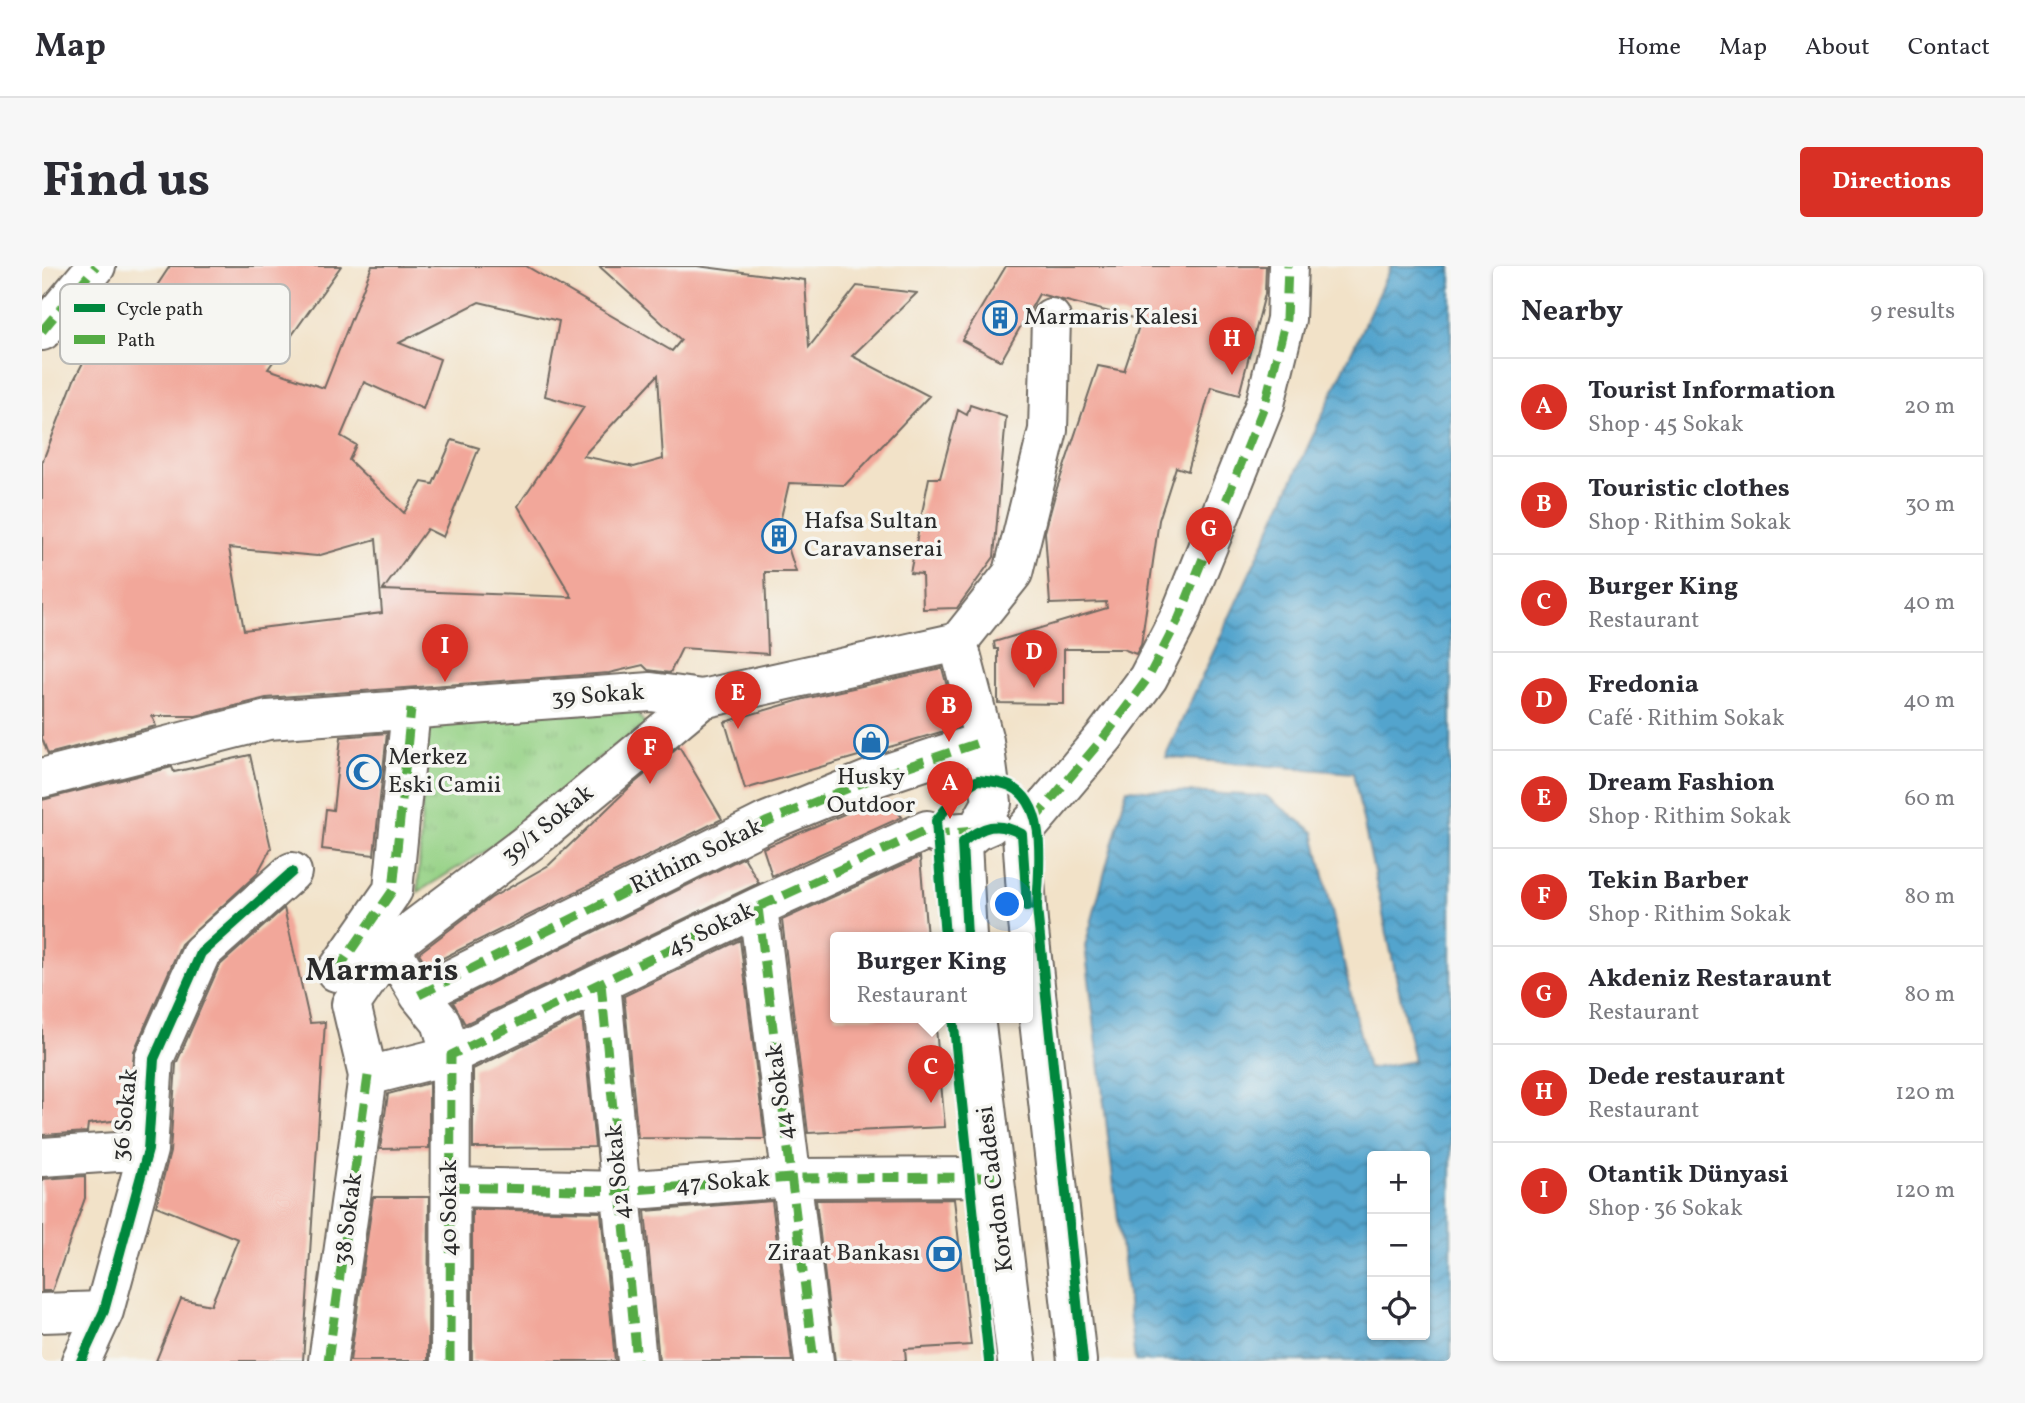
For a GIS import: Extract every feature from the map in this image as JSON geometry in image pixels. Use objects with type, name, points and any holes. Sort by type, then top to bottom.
[{"type":"street","points":[[81,284],[96,266]]},
{"type":"street","points":[[1029,932],[1022,834],[1105,736],[1148,678],[1179,618],[1265,404],[1286,319],[1288,266]]},
{"type":"street","points":[[42,331],[60,309]]},
{"type":"street","points":[[976,831],[992,803],[984,741],[958,642],[1013,573],[1048,430],[1051,318]]},
{"type":"street","name":"39 Sokak","points":[[42,778],[268,720],[650,692],[702,699],[958,642]]},
{"type":"street","name":"39/1 Sokak","points":[[368,1076],[351,1004],[390,947],[537,836],[702,699]]},
{"type":"street","points":[[336,971],[393,890],[411,709]]},
{"type":"street","name":"Rithim Sokak","points":[[419,995],[766,822],[876,777],[984,741]]},
{"type":"street","points":[[967,932],[962,843],[976,831],[989,825],[1003,825],[1022,834]]},
{"type":"street","name":"45 Sokak","points":[[368,1076],[451,1055],[758,907],[927,830],[937,834],[976,831]]},
{"type":"street","name":"36 Sokak","points":[[81,1361],[104,1311],[148,1150],[154,1059],[201,953],[292,872]]},
{"type":"street","name":"44 Sokak","points":[[758,907],[814,1361]]},
{"type":"street","name":"40 Sokak","points":[[390,947],[419,995],[441,1022],[451,1055],[450,1361]]},
{"type":"street","points":[[1033,967],[1076,1358],[1038,1361]]},
{"type":"street","name":"42 Sokak","points":[[601,983],[637,1361]]},
{"type":"street","name":"Kordon Caddesi","points":[[976,1023],[1017,1361]]},
{"type":"street","name":"38 Sokak","points":[[328,1361],[368,1076]]},
{"type":"street","points":[[42,1157],[148,1150]]},
{"type":"street","name":"47 Sokak","points":[[451,1187],[621,1191],[791,1178],[995,1177]]},
{"type":"street","points":[[42,1313],[104,1311]]},
{"type":"green space","points":[[629,701],[647,727],[598,758],[535,820],[418,892],[426,717]]},
{"type":"water","points":[[1391,266],[1451,266],[1451,1361],[1135,1361],[1085,946],[1127,789],[1266,796],[1314,832],[1368,1069],[1414,1061],[1353,773],[1165,757]]},
{"type":"building","points":[[170,266],[341,266],[290,338],[290,284],[158,284]]},
{"type":"building","points":[[372,266],[526,266],[672,351],[681,340],[599,266],[697,266],[805,280],[809,347],[857,286],[917,293],[852,356],[929,396],[845,485],[789,483],[780,522],[796,572],[765,572],[768,654],[682,648],[670,673],[648,670],[643,665],[609,673],[266,698],[196,716],[152,716],[156,726],[48,754],[42,738],[42,463],[82,364],[272,364],[268,369],[324,388]],"holes":[[[479,302],[559,321],[545,396],[584,407],[518,506],[572,597],[383,590],[427,529],[443,537],[479,448],[452,440],[433,484],[422,482],[404,513],[349,460],[356,445],[341,436],[364,382],[423,409],[440,359],[399,343]],[[658,375],[663,459],[634,467],[583,456]],[[376,539],[382,613],[244,630],[229,548],[317,556]]]},
{"type":"building","points":[[1006,266],[1266,266],[1265,294],[1239,395],[1211,387],[1188,471],[1176,467],[1159,520],[1141,645],[1136,654],[1123,649],[1064,649],[1064,704],[998,703],[998,649],[995,649],[994,642],[1107,608],[1106,602],[1050,604],[1045,532],[1098,366],[1124,371],[1141,320],[1039,294],[1001,361],[962,340]]},
{"type":"building","points":[[970,405],[1006,417],[994,557],[957,608],[923,609],[922,574],[910,573],[929,478],[940,478],[958,410],[967,415]]},
{"type":"building","points":[[942,668],[958,727],[745,789],[725,722],[804,699]]},
{"type":"building","name":"Merkez Eski Camii","points":[[387,733],[374,855],[322,849],[326,809],[333,810],[341,737]]},
{"type":"building","points":[[679,746],[722,819],[427,966],[419,953],[491,898],[549,865],[632,785]]},
{"type":"building","points":[[250,755],[271,848],[257,874],[181,944],[134,1051],[128,1119],[88,1124],[87,1132],[42,1135],[42,800],[172,767],[174,772]]},
{"type":"building","points":[[885,797],[902,817],[772,876],[763,848]]},
{"type":"building","points":[[744,857],[759,883],[465,1024],[453,1002]]},
{"type":"building","points":[[920,857],[927,932],[830,932],[830,1023],[936,1023],[945,1127],[808,1133],[782,920]]},
{"type":"building","points":[[284,908],[310,1023],[325,1022],[303,1361],[156,1361],[181,1299],[211,1305],[238,1239],[156,1206],[170,1152],[176,1064],[219,966]]},
{"type":"building","points":[[740,940],[765,1139],[638,1138],[624,996]]},
{"type":"building","points":[[582,1016],[595,1147],[473,1148],[473,1069]]},
{"type":"building","points":[[429,1083],[429,1148],[380,1149],[388,1094]]},
{"type":"building","points":[[85,1176],[85,1198],[52,1291],[42,1291],[42,1179]]},
{"type":"building","points":[[373,1197],[429,1197],[428,1361],[350,1361]]},
{"type":"building","points":[[954,1199],[971,1345],[905,1349],[906,1361],[835,1361],[816,1200]]},
{"type":"building","points":[[772,1201],[792,1361],[659,1361],[645,1211]]},
{"type":"building","points":[[472,1209],[601,1212],[615,1361],[472,1361]]},
{"type":"marked path","points":[[81,284],[96,266]]},
{"type":"marked path","points":[[1033,821],[1105,736],[1148,678],[1179,618],[1265,404],[1286,319],[1288,266]]},
{"type":"marked path","points":[[42,331],[60,309]]},
{"type":"marked path","points":[[336,972],[393,890],[411,709]]},
{"type":"marked path","points":[[419,995],[766,822],[876,777],[984,741]]},
{"type":"marked path","points":[[450,1361],[451,1055],[758,907],[927,830],[937,834],[975,831]]},
{"type":"marked path","points":[[758,907],[814,1361]]},
{"type":"marked path","points":[[601,983],[637,1361]]},
{"type":"marked path","points":[[328,1361],[368,1076]]},
{"type":"marked path","points":[[451,1187],[621,1191],[791,1178],[995,1177]]},
{"type":"cycle path","points":[[945,932],[936,821],[961,790],[978,780],[1010,786],[1023,795],[1031,808],[1039,841],[1037,908],[1083,1361]]},
{"type":"cycle path","points":[[967,932],[962,843],[984,829],[998,826],[1022,834],[1027,907]]},
{"type":"cycle path","points":[[81,1361],[104,1311],[148,1150],[154,1059],[201,953],[292,872]]},
{"type":"cycle path","points":[[954,1023],[989,1361]]},
{"type":"place","name":"Marmaris Kalesi","points":[[1000,318]]},
{"type":"place","name":"Dede restaurant","points":[[1232,375]]},
{"type":"place","name":"Hafsa Sultan Caravanserai","points":[[779,536]]},
{"type":"place","name":"Akdeniz Restaraunt","points":[[1209,565]]},
{"type":"place","name":"Otantik Dünyasi","points":[[445,682]]},
{"type":"place","name":"Fredonia","points":[[1034,688]]},
{"type":"place","name":"Dream Fashion","points":[[738,729]]},
{"type":"place","name":"Husky Outdoor","points":[[871,742]]},
{"type":"place","name":"Touristic clothes","points":[[949,742]]},
{"type":"place","name":"Merkez Eski Camii","points":[[364,772]]},
{"type":"place","name":"Tekin Barber","points":[[650,784]]},
{"type":"place","name":"Tourist Information","points":[[950,819]]},
{"type":"place","name":"Burger King","points":[[931,1103]]},
{"type":"place","name":"Ziraat Bankası","points":[[944,1254]]},
{"type":"district","name":"Marmaris","points":[[382,972]]}]
